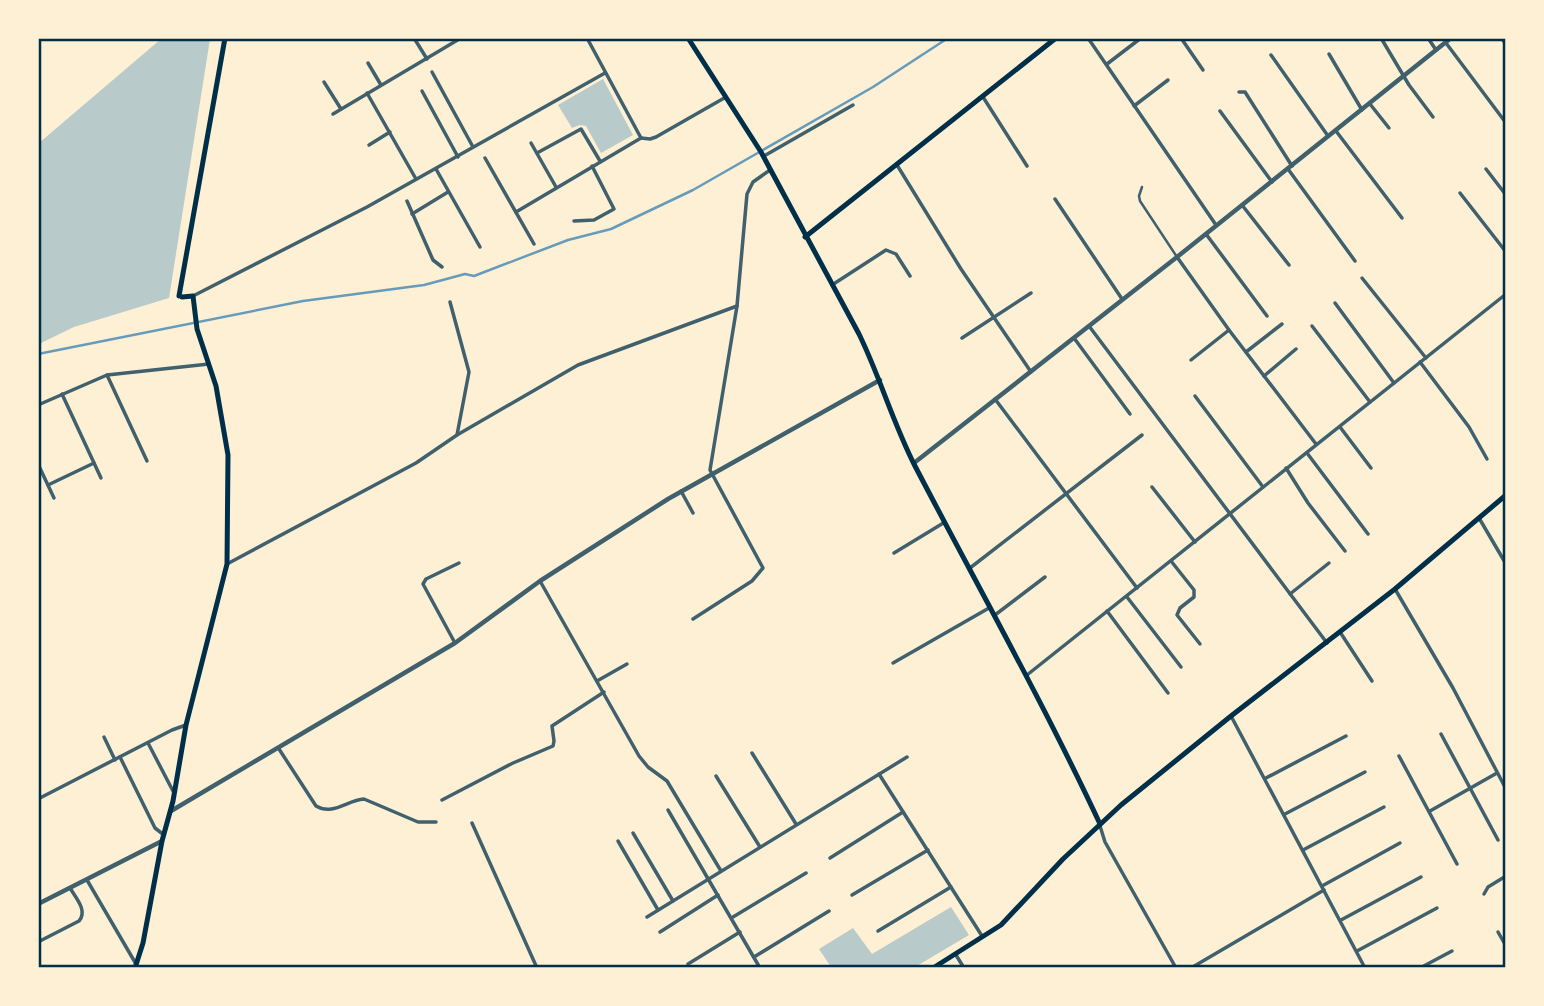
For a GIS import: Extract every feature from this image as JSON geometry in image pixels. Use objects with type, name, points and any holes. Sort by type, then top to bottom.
[{"type":"main road","points":[[135,966],[144,943],[186,725],[227,564],[228,455],[216,386],[197,330],[191,296],[180,297],[225,38]]},
{"type":"main road","points":[[688,38],[761,153],[804,237],[859,334],[914,463],[1027,675],[1100,824]]},
{"type":"main road","points":[[804,237],[1056,38]]},
{"type":"main road","points":[[933,968],[983,938],[1013,914],[1100,824],[1231,716],[1395,589],[1506,495]]},
{"type":"street","points":[[414,38],[427,59]]},
{"type":"street","points":[[333,114],[461,38]]},
{"type":"street","points":[[587,38],[641,138]]},
{"type":"street","points":[[1088,38],[1216,225]]},
{"type":"street","points":[[1106,65],[1142,38]]},
{"type":"street","points":[[1181,38],[1203,70]]},
{"type":"street","points":[[1381,38],[1433,117]]},
{"type":"street","points":[[1428,38],[1436,50]]},
{"type":"street","points":[[914,463],[1451,38]]},
{"type":"street","points":[[1501,38],[1506,44]]},
{"type":"street","points":[[1446,43],[1506,123]]},
{"type":"street","points":[[1329,54],[1363,110]]},
{"type":"street","points":[[1271,55],[1328,136]]},
{"type":"street","points":[[368,63],[381,85]]},
{"type":"street","points":[[432,72],[474,148]]},
{"type":"street","points":[[191,296],[417,180],[605,73]]},
{"type":"street","points":[[1135,106],[1168,80]]},
{"type":"street","points":[[324,82],[341,109]]},
{"type":"street","points":[[422,91],[457,157]]},
{"type":"street","points":[[1239,92],[1245,92],[1290,167],[1356,261]]},
{"type":"street","points":[[368,93],[417,180]]},
{"type":"street","points":[[516,212],[641,138],[650,139],[726,97]]},
{"type":"street","points":[[982,97],[1027,166]]},
{"type":"street","points":[[1370,104],[1389,128]]},
{"type":"street","points":[[761,153],[853,105]]},
{"type":"street","points":[[1220,111],[1272,182]]},
{"type":"street","points":[[537,153],[581,129],[600,161]]},
{"type":"street","points":[[1336,131],[1402,218]]},
{"type":"street","points":[[369,145],[390,132]]},
{"type":"street","points":[[531,143],[556,187]]},
{"type":"street","points":[[485,158],[534,244]]},
{"type":"street","points":[[897,165],[930,220],[1031,372]]},
{"type":"street","points":[[575,221],[594,219],[614,208],[592,166]]},
{"type":"street","points":[[436,169],[480,247]]},
{"type":"street","points":[[1486,169],[1506,195]]},
{"type":"street","points":[[693,619],[752,581],[763,568],[711,474],[718,415],[737,306],[747,194],[753,182],[770,170]]},
{"type":"street","points":[[1142,187],[1140,201],[1177,257],[1316,444]]},
{"type":"street","points":[[412,214],[448,192]]},
{"type":"street","points":[[1460,193],[1506,252]]},
{"type":"street","points":[[1055,200],[1122,299]]},
{"type":"street","points":[[407,201],[433,260],[442,267]]},
{"type":"street","points":[[1242,205],[1289,265]]},
{"type":"street","points":[[1206,234],[1267,316]]},
{"type":"street","points":[[832,285],[886,250],[896,254],[910,276]]},
{"type":"street","points":[[1362,278],[1426,358]]},
{"type":"street","points":[[962,338],[1031,293]]},
{"type":"street","points":[[1027,675],[1506,294]]},
{"type":"street","points":[[450,302],[469,372],[457,435]]},
{"type":"street","points":[[1335,303],[1394,383]]},
{"type":"street","points":[[227,564],[416,464],[457,435],[578,365],[737,306]]},
{"type":"street","points":[[1246,352],[1282,324]]},
{"type":"street","points":[[1089,326],[1326,643]]},
{"type":"street","points":[[1312,326],[1370,402]]},
{"type":"street","points":[[1191,360],[1229,330]]},
{"type":"street","points":[[1073,338],[1130,414]]},
{"type":"street","points":[[1264,376],[1296,349]]},
{"type":"street","points":[[1420,362],[1469,426],[1487,459]]},
{"type":"street","points":[[38,405],[107,375],[209,364]]},
{"type":"street","points":[[107,375],[147,461]]},
{"type":"street","points":[[171,811],[455,643],[540,581],[681,491],[880,380]]},
{"type":"street","points":[[61,394],[101,478]]},
{"type":"street","points":[[1195,396],[1263,487]]},
{"type":"street","points":[[995,399],[1137,588]]},
{"type":"street","points":[[1340,427],[1371,468]]},
{"type":"street","points":[[970,568],[1142,435]]},
{"type":"street","points":[[1307,453],[1368,534]]},
{"type":"street","points":[[48,485],[94,463]]},
{"type":"street","points":[[38,464],[54,498]]},
{"type":"street","points":[[1286,468],[1308,503],[1345,551]]},
{"type":"street","points":[[1152,487],[1195,542]]},
{"type":"street","points":[[681,491],[693,513]]},
{"type":"street","points":[[1479,518],[1506,564]]},
{"type":"street","points":[[894,553],[945,522]]},
{"type":"street","points":[[1171,561],[1194,590],[1194,597],[1180,608],[1177,615],[1200,644]]},
{"type":"street","points":[[455,643],[423,584],[426,579],[459,563]]},
{"type":"street","points":[[1290,594],[1329,563]]},
{"type":"street","points":[[995,615],[1045,577]]},
{"type":"street","points":[[540,581],[639,755],[648,767],[667,781],[721,871]]},
{"type":"street","points":[[1395,589],[1506,789]]},
{"type":"street","points":[[1127,597],[1181,667]]},
{"type":"street","points":[[893,663],[991,607]]},
{"type":"street","points":[[1107,611],[1168,694]]},
{"type":"street","points":[[1340,632],[1372,681]]},
{"type":"street","points":[[597,681],[627,664]]},
{"type":"street","points":[[442,800],[506,766],[553,746],[552,726],[604,692]]},
{"type":"street","points":[[1231,716],[1365,968]]},
{"type":"street","points":[[38,799],[186,725]]},
{"type":"street","points":[[1441,734],[1499,840]]},
{"type":"street","points":[[1266,778],[1346,736]]},
{"type":"street","points":[[38,904],[163,838],[104,737]]},
{"type":"street","points":[[148,743],[174,793]]},
{"type":"street","points":[[279,749],[316,806],[321,809],[333,810],[364,799],[418,822],[436,822]]},
{"type":"street","points":[[752,753],[796,824]]},
{"type":"street","points":[[1399,756],[1457,864]]},
{"type":"street","points":[[647,917],[907,757]]},
{"type":"street","points":[[1285,814],[1365,772]]},
{"type":"street","points":[[1430,811],[1497,773]]},
{"type":"street","points":[[879,774],[983,938]]},
{"type":"street","points":[[716,776],[760,847]]},
{"type":"street","points":[[1303,850],[1384,807]]},
{"type":"street","points":[[667,810],[760,968]]},
{"type":"street","points":[[830,858],[904,812]]},
{"type":"street","points":[[472,822],[537,968]]},
{"type":"street","points":[[1100,824],[1111,853],[1176,968]]},
{"type":"street","points":[[634,833],[673,901]]},
{"type":"street","points":[[618,841],[658,910]]},
{"type":"street","points":[[1191,968],[1400,843]]},
{"type":"street","points":[[852,895],[928,850]]},
{"type":"street","points":[[732,918],[806,873]]},
{"type":"street","points":[[1484,894],[1488,887],[1506,876]]},
{"type":"street","points":[[1341,920],[1421,877]]},
{"type":"street","points":[[87,880],[135,966]]},
{"type":"street","points":[[878,931],[951,887]]},
{"type":"street","points":[[38,942],[83,917],[83,911],[70,888]]},
{"type":"street","points":[[660,932],[718,895]]},
{"type":"street","points":[[1357,951],[1437,908]]},
{"type":"street","points":[[754,957],[829,911]]},
{"type":"street","points":[[688,964],[741,932]]},
{"type":"street","points":[[1498,932],[1506,946]]},
{"type":"street","points":[[1420,968],[1452,951]]},
{"type":"street","points":[[956,954],[964,968]]},
{"type":"shaded area","points":[[161,39],[210,39],[169,298],[74,327],[39,344],[39,143]]},
{"type":"shaded area","points":[[603,79],[633,135],[601,153],[586,126],[572,128],[558,105]]},
{"type":"shaded area","points":[[951,907],[969,935],[915,967],[831,967],[819,949],[853,928],[872,954]]},
{"type":"waterway","points":[[38,354],[303,301],[424,285],[465,274],[474,276],[568,240],[611,229],[693,190],[873,87],[948,38]]}]
